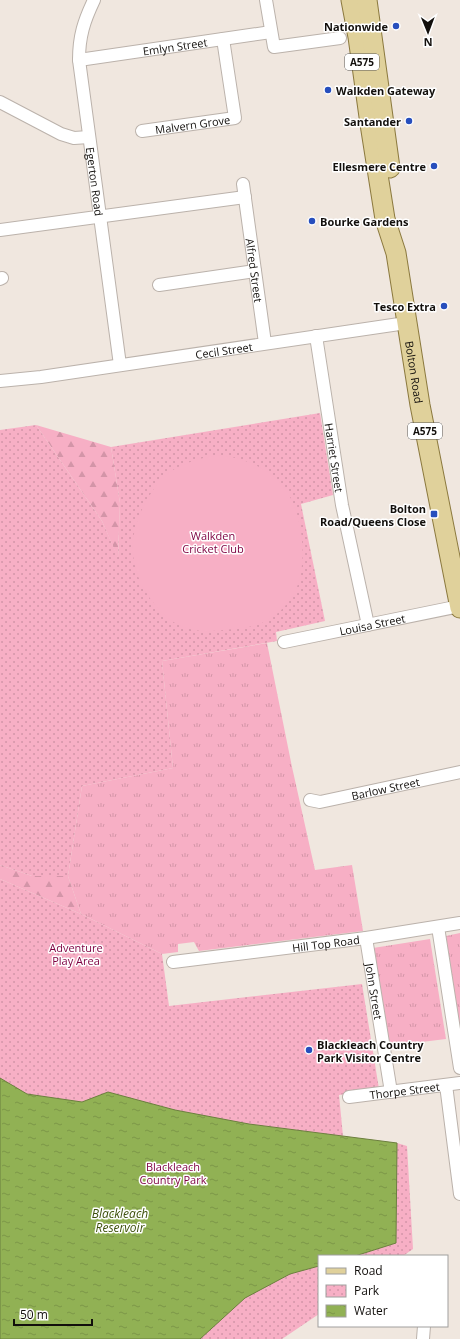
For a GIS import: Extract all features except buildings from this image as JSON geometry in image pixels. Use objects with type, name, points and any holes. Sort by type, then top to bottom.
[{"type":"main road","name":"Bolton Road","points":[[351,0],[358,37],[385,219],[396,253],[420,405],[460,607]]},
{"type":"main road","name":"Bolton Road","points":[[367,0],[397,221],[396,253]]},
{"type":"street","name":"Egerton Road","points":[[94,0],[80,36],[79,60],[120,365]]},
{"type":"street","points":[[266,0],[274,47],[340,38]]},
{"type":"street","name":"Emlyn Street","points":[[79,60],[271,32]]},
{"type":"street","name":"Malvern Grove","points":[[142,131],[235,118],[223,39]]},
{"type":"street","points":[[0,102],[61,134],[74,138],[89,137]]},
{"type":"street","name":"Alfred Street","points":[[0,230],[100,216],[244,190],[265,344]]},
{"type":"street","points":[[159,285],[255,270]]},
{"type":"street","name":"Cecil Street","points":[[0,381],[406,323]]},
{"type":"street","name":"Harriet Street","points":[[316,336],[342,504],[368,624]]},
{"type":"street","name":"Louisa Street","points":[[284,642],[368,624],[460,607]]},
{"type":"street","name":"Barlow Street","points":[[310,800],[320,802],[460,772]]},
{"type":"street","name":"Hill Top Road","points":[[173,962],[190,955],[366,938],[460,923]]},
{"type":"street","points":[[438,927],[460,1068]]},
{"type":"street","name":"John Street","points":[[366,938],[391,1092]]},
{"type":"street","name":"Thorpe Street","points":[[349,1097],[460,1083]]},
{"type":"street","points":[[446,1085],[460,1194]]},
{"type":"street","points":[[423,1339],[424,1327]]},
{"type":"green space","name":"Walkden Cricket Club","points":[[320,413],[333,495],[301,504],[325,621],[276,632],[277,641],[162,661],[173,768],[82,786],[68,876],[32,876],[0,865],[0,430],[36,425],[102,521],[118,557],[120,503],[111,447]]},
{"type":"green space","points":[[36,425],[111,447],[120,503],[118,558],[102,521]]},
{"type":"green space","name":"Walkden Cricket Club","points":[[218,455],[236,458],[253,464],[269,473],[282,485],[295,509],[300,524],[303,556],[298,585],[287,604],[275,616],[258,625],[204,631],[178,625],[163,614],[156,606],[147,594],[135,568],[133,541],[135,528],[140,514],[157,484],[170,472],[187,463]]},
{"type":"green space","points":[[267,643],[315,870],[352,865],[363,931],[199,951],[194,942],[178,944],[178,952],[162,954],[81,914],[68,876],[82,786],[173,768],[162,661]]},
{"type":"green space","points":[[0,865],[32,876],[68,876],[81,914],[0,879]]},
{"type":"green space","name":"Blackleach Country Park","points":[[0,879],[81,914],[162,954],[169,1006],[362,984],[379,1089],[339,1095],[343,1136],[397,1143],[407,1146],[413,1249],[404,1255],[318,1255],[318,1315],[282,1339],[0,1339]]},
{"type":"green space","points":[[460,933],[460,1028],[446,936]]},
{"type":"green space","points":[[430,939],[446,1039],[389,1046],[373,948]]},
{"type":"water","name":"Blackleach Reservoir","points":[[0,1078],[27,1094],[82,1102],[108,1092],[175,1110],[249,1124],[397,1143],[396,1243],[358,1255],[318,1255],[318,1266],[290,1274],[245,1298],[200,1339],[0,1339]]},
{"type":"place","name":"Nationwide","points":[[396,26]]},
{"type":"place","name":"Walkden Gateway","points":[[328,90]]},
{"type":"place","name":"Santander","points":[[409,121]]},
{"type":"place","name":"Ellesmere Centre","points":[[434,166]]},
{"type":"place","name":"Bourke Gardens","points":[[312,221]]},
{"type":"place","name":"Tesco Extra","points":[[444,306]]},
{"type":"place","name":"Bolton Road/Queens Close","points":[[434,514]]},
{"type":"place","name":"Blackleach Country Park Visitor Centre","points":[[309,1050]]},
{"type":"park label","name":"Adventure Play Area","points":[[76,953]]}]
